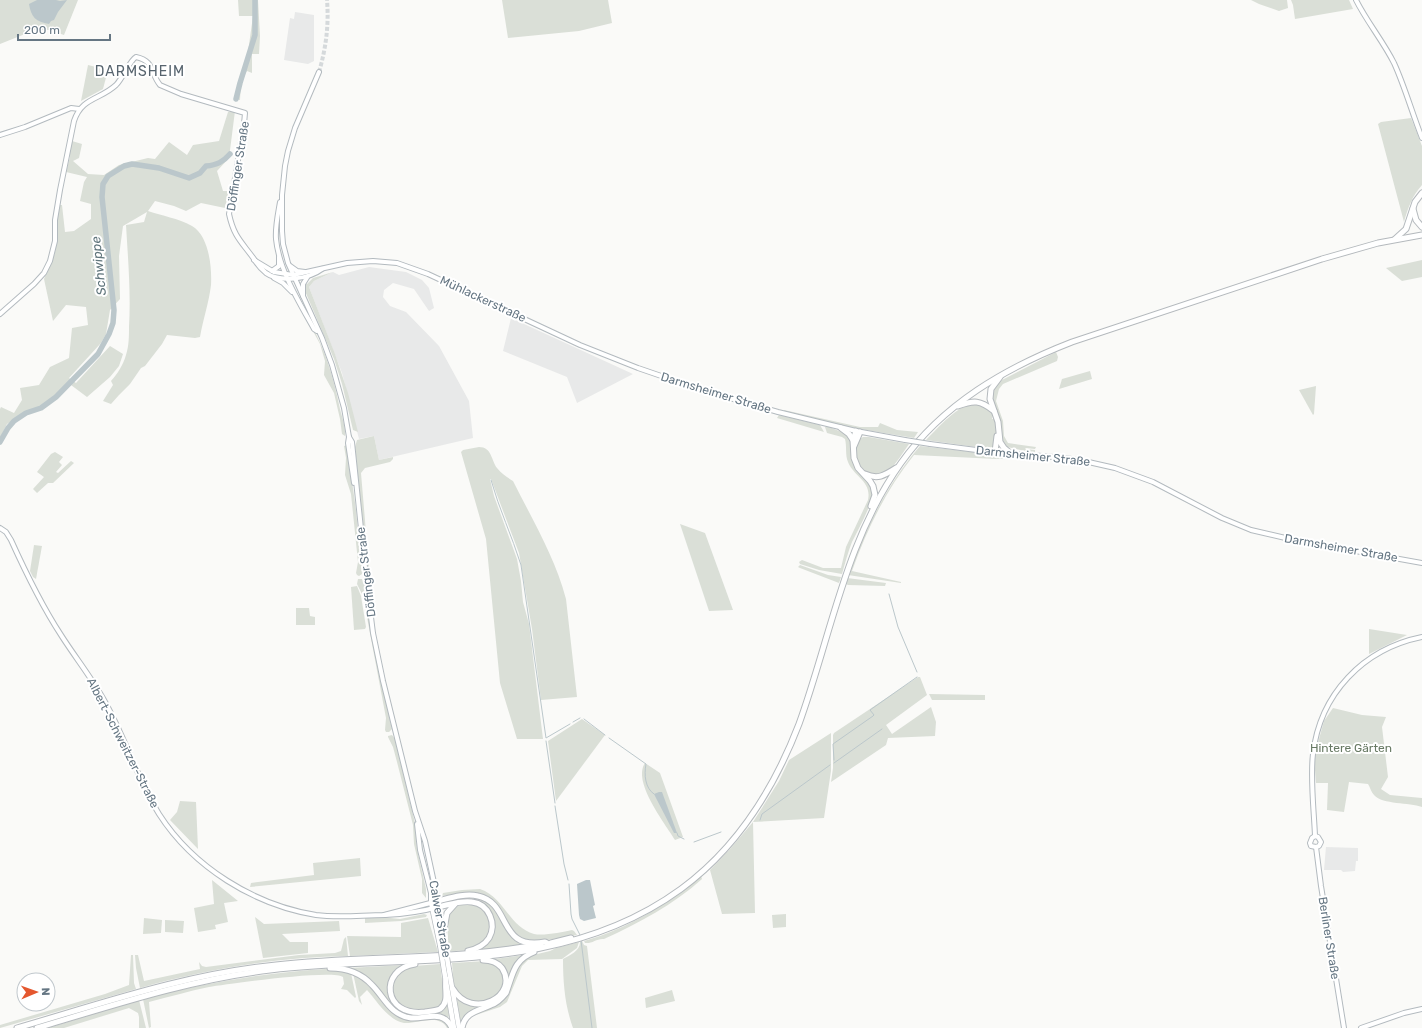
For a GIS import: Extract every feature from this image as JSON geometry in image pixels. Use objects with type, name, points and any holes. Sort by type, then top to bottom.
[{"type":"highway","points":[[1395,240],[1406,229],[1415,202],[1422,193]]},
{"type":"highway","points":[[1413,207],[1416,220],[1422,227]]},
{"type":"highway","points":[[17,1028],[142,991],[227,971],[314,961],[478,953],[586,936],[647,911],[684,886],[719,856],[746,824],[771,786],[787,753],[802,716],[842,584],[869,515],[882,491],[898,467],[924,436],[953,408],[977,390],[1003,374],[1043,354],[1109,329],[1322,258],[1422,235]]},
{"type":"highway","points":[[997,452],[1000,442],[998,422],[990,400],[991,389],[1003,374]]},
{"type":"highway","points":[[953,408],[967,402],[976,402],[986,405],[994,411]]},
{"type":"highway","points":[[840,428],[849,434],[853,440],[855,462],[873,484],[874,491],[869,515]]},
{"type":"highway","points":[[853,440],[858,432]]},
{"type":"highway","points":[[854,447],[858,432]]},
{"type":"highway","points":[[997,452],[999,434]]},
{"type":"highway","points":[[1000,442],[1010,453]]},
{"type":"highway","points":[[864,474],[871,477],[880,477],[898,467]]},
{"type":"highway","points":[[438,901],[468,895],[485,898],[498,911],[509,931],[516,938],[530,943],[547,943]]},
{"type":"highway","points":[[433,956],[437,953],[467,952],[474,950],[483,944],[489,937],[492,925],[486,909],[480,904],[472,902],[456,903],[438,907]]},
{"type":"highway","points":[[443,934],[447,914],[456,903]]},
{"type":"highway","points":[[462,1028],[469,1015],[492,1005],[503,997],[515,968],[520,960],[530,953],[573,939]]},
{"type":"highway","points":[[37,1028],[124,1001],[188,984],[258,972],[316,966],[466,959],[558,945]]},
{"type":"highway","points":[[453,989],[461,999],[478,1004],[492,1001],[501,994],[504,989],[505,976],[503,970],[497,963],[487,960],[471,961],[466,959]]},
{"type":"highway","points":[[427,961],[404,967],[394,976],[391,982],[391,994],[398,1006],[411,1013],[440,1009],[446,1000],[446,979]]},
{"type":"highway","points":[[316,966],[342,969],[358,974],[369,982],[389,1007],[398,1014],[412,1018],[432,1016],[440,1017],[447,1020],[453,1028]]},
{"type":"main road","name":"Calwer Straße","points":[[438,901],[443,934],[442,945]]},
{"type":"main road","name":"Calwer Straße","points":[[431,902],[442,945],[453,1028]]},
{"type":"main road","name":"Calwer Straße","points":[[446,970],[453,989],[459,1028]]},
{"type":"street","points":[[1356,0],[1367,20],[1386,48],[1394,64],[1422,138]]},
{"type":"street","name":"Döffinger Straße","points":[[79,110],[87,102],[114,86],[126,71],[132,60],[136,57],[150,64],[160,85],[195,99],[245,113],[229,214],[233,229],[238,240],[260,268],[271,273],[296,295]]},
{"type":"street","points":[[282,195],[285,166],[290,143],[319,72]]},
{"type":"street","points":[[0,135],[25,127],[71,108],[76,108],[79,110],[74,121],[60,190],[55,220],[55,241],[50,261],[41,276],[27,291],[16,298],[0,314]]},
{"type":"street","name":"Döffinger Straße","points":[[282,195],[276,230],[279,254],[296,295],[314,329],[319,333]]},
{"type":"street","name":"Döffinger Straße","points":[[282,195],[282,238],[294,277],[319,333],[336,379],[349,437],[352,442],[366,577],[376,644]]},
{"type":"street","points":[[271,273],[278,266],[279,254]]},
{"type":"street","name":"Mühlackerstraße","points":[[288,276],[294,277],[308,274],[319,269],[347,263],[386,262],[397,264],[428,274],[580,345],[638,368]]},
{"type":"street","points":[[290,266],[296,271],[308,274],[303,284],[303,298]]},
{"type":"street","points":[[271,273],[288,276]]},
{"type":"street","name":"Darmsheimer Straße","points":[[638,368],[748,405],[858,432],[930,444],[1065,458],[1115,468],[1153,482],[1222,518],[1251,530],[1294,540],[1422,562]]},
{"type":"street","name":"Albert-Schweitzer-Straße","points":[[0,528],[9,536],[59,633],[88,674],[105,702],[144,786],[160,815],[175,835],[193,854],[228,882],[254,896],[274,904],[316,915],[342,917],[384,915]]},
{"type":"street","points":[[1315,836],[1321,842],[1320,845],[1313,847],[1310,843],[1312,838],[1315,836],[1312,756],[1318,728],[1326,708],[1334,694],[1347,678],[1370,658],[1397,644],[1422,637]]},
{"type":"street","name":"Calwer Straße","points":[[376,644],[383,681],[415,811],[425,841],[438,901]]},
{"type":"street","name":"Calwer Straße","points":[[415,811],[420,850],[431,893],[431,902]]},
{"type":"street","name":"Berliner Straße","points":[[1316,847],[1320,886],[1344,1028]]},
{"type":"street","points":[[384,915],[438,901]]},
{"type":"street","points":[[384,915],[399,915],[438,907]]},
{"type":"street","points":[[1361,1028],[1397,1015],[1422,1009]]},
{"type":"shaded area","points":[[37,0],[67,0],[54,20],[49,24],[37,20],[31,12],[29,4]]},
{"type":"shaded area","points":[[295,12],[314,15],[314,61],[308,64],[284,60],[290,18],[294,19]]},
{"type":"shaded area","points":[[369,267],[406,272],[422,280],[429,288],[434,308],[429,311],[414,289],[393,283],[384,290],[383,297],[390,306],[406,312],[439,346],[469,401],[473,438],[379,460],[374,436],[359,439],[342,373],[309,287],[314,281],[333,272],[339,275]]},
{"type":"shaded area","points":[[511,318],[633,374],[577,403],[567,377],[503,351]]},
{"type":"shaded area","points":[[662,792],[677,833],[674,833],[654,794]]},
{"type":"shaded area","points":[[1326,847],[1358,848],[1358,861],[1356,861],[1355,871],[1343,872],[1341,870],[1324,870]]},
{"type":"shaded area","points":[[590,880],[596,918],[584,921],[580,919],[579,915],[577,884]]},
{"type":"green space","points":[[0,0],[78,0],[64,35],[49,30],[35,30],[0,44]]},
{"type":"green space","points":[[238,0],[258,0],[260,36],[259,54],[252,54],[252,73],[247,71],[241,82],[240,100],[235,99],[238,84],[247,59],[253,16],[239,16]]},
{"type":"green space","points":[[502,0],[608,0],[612,23],[579,31],[508,38]]},
{"type":"green space","points":[[1251,0],[1287,0],[1288,8],[1279,11]]},
{"type":"green space","points":[[1291,0],[1349,0],[1353,9],[1295,19]]},
{"type":"green space","points":[[88,65],[108,70],[103,89],[81,101]]},
{"type":"green space","points":[[235,111],[229,158],[217,171],[223,191],[229,191],[225,208],[201,203],[186,211],[155,201],[148,211],[187,223],[198,231],[206,244],[210,261],[211,285],[200,337],[195,338],[167,335],[145,366],[141,368],[130,384],[111,404],[103,401],[113,385],[111,381],[123,362],[128,345],[130,314],[126,225],[144,222],[147,212],[123,226],[119,256],[120,299],[110,310],[106,334],[101,343],[69,378],[76,383],[110,346],[123,354],[119,366],[110,377],[87,397],[71,385],[44,408],[25,413],[7,424],[0,438],[1,407],[14,413],[22,400],[20,388],[39,385],[50,367],[69,358],[72,328],[88,325],[86,307],[66,305],[53,321],[44,279],[55,253],[59,205],[62,205],[65,232],[74,231],[91,219],[91,204],[80,201],[84,182],[87,177],[66,172],[72,141],[82,144],[79,158],[73,161],[88,174],[104,175],[119,165],[148,158],[155,159],[169,142],[187,155],[193,145],[219,141],[228,112]]},
{"type":"green space","points":[[1411,118],[1422,146],[1422,185],[1411,202],[1404,222],[1378,124],[1381,122]]},
{"type":"green space","points":[[1422,260],[1422,277],[1402,281],[1386,268]]},
{"type":"green space","points":[[333,272],[314,281],[309,287],[335,354],[348,393],[358,432],[353,430],[342,384],[334,359],[305,291],[305,284],[313,278]]},
{"type":"green space","points":[[301,309],[317,336],[325,354],[336,390],[345,436],[342,434],[334,393],[324,375],[325,361],[320,344]]},
{"type":"green space","points":[[1056,352],[1058,357],[1057,361],[1003,384],[999,389],[996,401],[1003,421],[1004,436],[1008,443],[1036,447],[1035,449],[1025,449],[1035,450],[1035,453],[1007,447],[1002,440],[1000,420],[992,400],[994,388],[1002,380]]},
{"type":"green space","points":[[1090,371],[1092,379],[1059,389],[1062,379]]},
{"type":"green space","points":[[1316,386],[1314,414],[1313,415],[1299,390]]},
{"type":"green space","points":[[976,403],[988,409],[993,415],[992,419],[995,419],[997,430],[993,447],[983,448],[926,440],[955,412]]},
{"type":"green space","points":[[784,410],[860,427],[878,427],[880,423],[897,430],[918,432],[914,438],[848,427],[784,412]]},
{"type":"green space","points":[[779,415],[820,425],[824,432],[777,418]]},
{"type":"green space","points":[[827,426],[842,432],[848,437],[851,443],[852,459],[857,469],[872,487],[873,491],[871,502],[852,542],[842,574],[819,570],[800,564],[799,562],[802,560],[823,568],[841,568],[846,547],[868,500],[869,494],[865,484],[854,472],[848,462],[845,439],[827,433],[825,427]]},
{"type":"green space","points":[[374,436],[379,460],[393,457],[393,459],[390,462],[365,468],[361,473],[369,568],[371,571],[368,573],[355,447],[357,440]]},
{"type":"green space","points":[[863,437],[909,444],[891,469],[874,474],[861,468],[858,461],[856,447],[858,441]]},
{"type":"green space","points":[[347,445],[356,510],[362,574],[359,576],[356,573],[358,562],[351,494],[345,475],[346,458],[344,446]]},
{"type":"green space","points":[[920,446],[998,455],[1034,456],[1035,458],[997,459],[914,455],[904,468],[878,510],[852,571],[901,583],[848,575],[862,540],[878,507],[897,476]]},
{"type":"green space","points":[[479,447],[486,449],[491,454],[497,468],[513,481],[556,568],[566,599],[577,697],[541,700],[532,629],[519,553],[490,479],[494,496],[517,559],[523,602],[529,624],[543,739],[517,739],[500,683],[486,539],[461,452],[463,450]]},
{"type":"green space","points":[[55,452],[63,457],[59,462],[62,465],[56,472],[58,473],[71,461],[74,463],[53,483],[48,483],[37,493],[33,489],[44,477],[37,472],[51,454]]},
{"type":"green space","points":[[680,524],[705,533],[733,610],[709,611]]},
{"type":"green space","points":[[34,545],[42,546],[36,579],[30,571]]},
{"type":"green space","points":[[800,565],[828,575],[841,577],[839,583],[798,567]]},
{"type":"green space","points":[[847,578],[886,583],[885,586],[848,585],[846,584]]},
{"type":"green space","points":[[358,579],[362,579],[364,585],[374,648],[392,729],[389,732],[386,732],[385,730],[386,718],[363,596],[357,584]]},
{"type":"green space","points":[[357,586],[361,596],[366,627],[365,629],[354,630],[351,587]]},
{"type":"green space","points":[[296,608],[309,608],[310,616],[315,617],[315,625],[296,625]]},
{"type":"green space","points":[[1369,629],[1407,635],[1369,654]]},
{"type":"green space","points":[[920,677],[927,695],[886,725],[892,734],[931,707],[936,722],[935,736],[888,738],[886,745],[831,782],[834,733]]},
{"type":"green space","points":[[929,694],[985,695],[985,700],[932,700]]},
{"type":"green space","name":"Hintere Gärten","points":[[1333,708],[1362,715],[1386,717],[1382,727],[1388,777],[1381,789],[1390,795],[1422,798],[1422,807],[1383,800],[1374,795],[1368,784],[1349,782],[1344,812],[1327,810],[1328,783],[1316,783],[1314,757],[1324,721]]},
{"type":"green space","points":[[582,719],[605,735],[556,801],[548,741]]},
{"type":"green space","points":[[831,733],[831,771],[824,818],[753,822],[779,781],[789,760]]},
{"type":"green space","points":[[392,735],[395,739],[415,823],[417,849],[426,889],[426,898],[422,893],[422,879],[414,844],[413,825],[393,747],[388,737]]},
{"type":"green space","points":[[645,763],[660,773],[683,837],[675,840],[651,802],[643,781],[642,771]]},
{"type":"green space","points":[[180,801],[196,802],[198,849],[170,820],[177,812]]},
{"type":"green space","points":[[753,822],[755,913],[722,914],[710,870]]},
{"type":"green space","points":[[360,858],[361,876],[250,887],[251,883],[314,875],[313,863]]},
{"type":"green space","points":[[701,876],[702,879],[691,888],[655,913],[604,939],[585,943],[584,941],[616,930],[646,915],[674,897]]},
{"type":"green space","points":[[212,880],[238,901],[224,903],[228,922],[215,925],[216,929],[198,932],[194,908],[214,904]]},
{"type":"green space","points":[[480,889],[495,898],[512,919],[525,930],[534,934],[553,934],[572,930],[577,935],[530,942],[516,936],[500,910],[488,896],[470,892],[442,896],[443,893]]},
{"type":"green space","points":[[466,898],[479,899],[487,902],[495,908],[506,928],[528,945],[477,951],[493,931],[484,905],[446,903]]},
{"type":"green space","points":[[470,903],[480,906],[489,917],[490,929],[488,935],[474,948],[449,951],[447,922],[448,913],[455,907]]},
{"type":"green space","points":[[424,914],[427,915],[426,917],[401,921],[365,923],[365,918],[381,917],[400,919]]},
{"type":"green space","points":[[786,914],[786,927],[773,928],[772,915]]},
{"type":"green space","points":[[255,917],[264,924],[339,921],[340,931],[282,934],[290,942],[308,942],[308,953],[263,958]]},
{"type":"green space","points":[[144,918],[162,920],[161,933],[143,934]]},
{"type":"green space","points":[[428,918],[438,952],[350,956],[347,936],[401,937],[401,923]]},
{"type":"green space","points":[[165,920],[184,921],[183,933],[165,932]]},
{"type":"green space","points":[[346,937],[348,956],[295,959],[243,965],[191,975],[140,988],[136,968],[135,955],[138,955],[144,981],[200,969],[199,962],[202,966],[206,967],[299,955],[335,953],[341,951],[344,939]]},
{"type":"green space","points":[[582,941],[584,945],[587,946],[597,1028],[573,1028],[566,1003],[563,959],[576,950]]},
{"type":"green space","points":[[579,942],[577,948],[562,959],[528,960],[522,966],[507,1002],[500,1007],[473,1016],[472,1015],[490,1008],[514,974],[519,964],[529,956]]},
{"type":"green space","points":[[131,955],[133,955],[134,983],[136,989],[56,1012],[56,1008],[105,994],[129,985]]},
{"type":"green space","points":[[524,955],[516,964],[508,986],[502,996],[491,1004],[473,1010],[466,1016],[461,1025],[457,999],[469,1005],[478,1006],[493,1002],[499,998],[507,986],[505,971],[495,959]]},
{"type":"green space","points":[[491,962],[501,969],[503,984],[500,991],[496,996],[483,1001],[475,1001],[462,996],[454,985],[452,963]]},
{"type":"green space","points":[[440,964],[445,1001],[437,1008],[413,1012],[397,1004],[392,994],[393,983],[400,972],[413,966]]},
{"type":"green space","points":[[404,965],[392,976],[393,1002],[395,1006],[404,1013],[416,1015],[407,1015],[396,1011],[368,980],[362,975],[348,968]]},
{"type":"green space","points":[[337,969],[351,973],[356,997],[355,998],[347,990],[341,989],[344,984],[343,977],[335,975],[301,976],[220,985],[149,1002],[151,1027],[149,1028],[143,999],[188,988],[233,980],[279,973]]},
{"type":"green space","points":[[353,973],[364,979],[397,1015],[438,1018],[443,1020],[451,1028],[447,1028],[439,1021],[434,1020],[410,1023],[398,1021],[388,1014],[367,990],[360,997],[362,1005],[359,1001]]},
{"type":"green space","points":[[672,990],[675,1001],[646,1008],[645,998]]},
{"type":"green space","points":[[139,1000],[146,1028],[139,1028],[138,1013],[129,1008],[64,1028],[48,1028]]},
{"type":"green space","points":[[447,1002],[449,1016],[447,1019],[423,1014],[437,1012]]},
{"type":"green space","points":[[44,1012],[56,1012],[0,1028],[0,1025]]},
{"type":"waterway","name":"Schwippe","points":[[236,99],[255,35],[255,0]]},
{"type":"waterway","name":"Schwippe","points":[[0,442],[14,421],[26,413],[41,408],[56,397],[98,354],[109,334],[113,323],[114,310],[102,197],[103,184],[108,176],[124,166],[132,164],[159,168],[189,178],[200,173],[206,166],[217,164],[230,154]]},
{"type":"waterway","points":[[491,480],[521,565],[546,738],[570,724]]},
{"type":"waterway","points":[[889,594],[898,627],[917,672]]},
{"type":"waterway","points":[[834,760],[833,744],[873,716],[874,715],[870,710],[917,677]]},
{"type":"waterway","points":[[573,722],[580,718]]},
{"type":"waterway","points":[[584,719],[605,735]]},
{"type":"waterway","points":[[834,763],[882,729]]},
{"type":"waterway","points":[[609,738],[646,764],[645,772],[647,785],[654,794]]},
{"type":"waterway","points":[[546,741],[555,803]]},
{"type":"waterway","points":[[760,820],[762,814],[830,765]]},
{"type":"waterway","points":[[555,806],[568,880]]},
{"type":"waterway","points":[[694,842],[721,832]]},
{"type":"waterway","points":[[677,833],[678,836],[684,839]]},
{"type":"waterway","points":[[569,884],[572,919],[580,935]]},
{"type":"waterway","points":[[581,940],[592,1028]]},
{"type":"tunnel","points":[[319,72],[326,36],[328,18],[327,0]]},
{"type":"district","name":"DARMSHEIM","points":[[140,71]]}]
